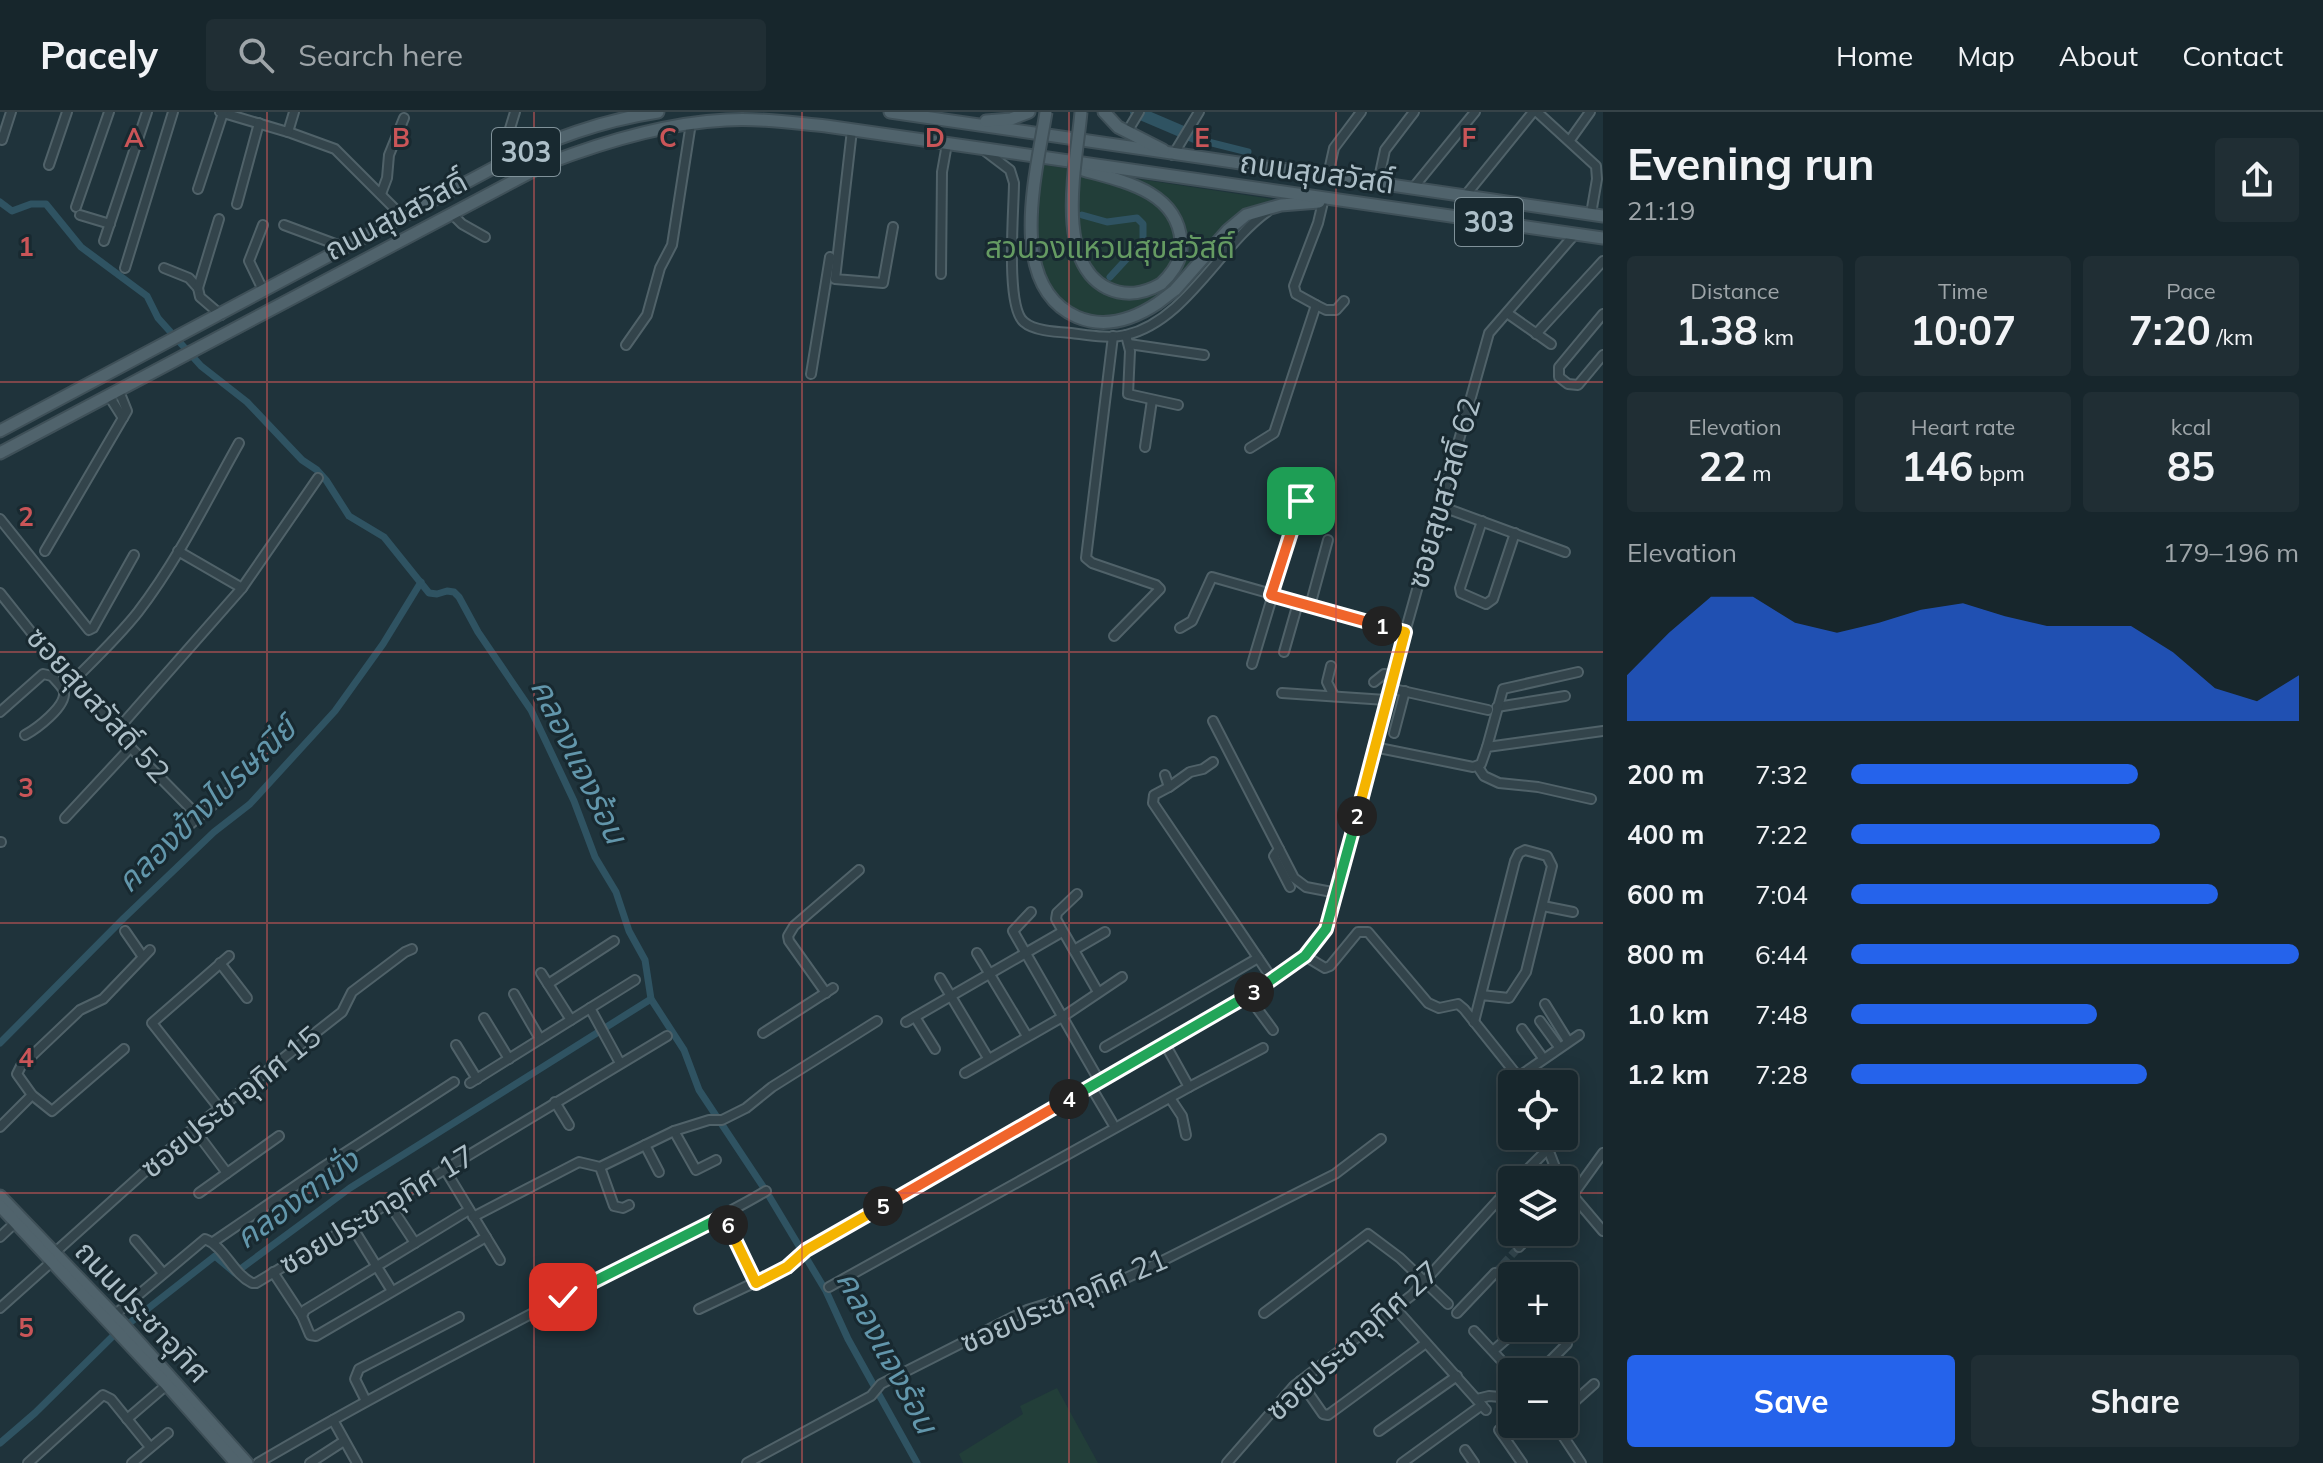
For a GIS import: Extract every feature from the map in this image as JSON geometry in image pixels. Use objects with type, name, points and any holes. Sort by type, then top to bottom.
[{"type":"main road","name":"ถนนสุขสวัสดิ์","points":[[0,431],[499,165],[567,134],[601,123],[658,112]]},
{"type":"main road","name":"ถนนสุขสวัสดิ์","points":[[890,112],[1597,215]]},
{"type":"main road","points":[[965,123],[1011,119],[1029,112]]},
{"type":"main road","points":[[1046,112],[1030,228],[1034,262],[1047,292],[1067,312],[1094,321],[1122,320],[1158,303],[1186,279],[1235,223],[1258,210],[1343,201]]},
{"type":"main road","points":[[1045,158],[1133,185],[1160,200],[1176,220],[1182,246],[1175,267],[1161,284],[1136,294],[1123,293],[1103,286],[1083,262],[1073,229],[1072,210],[1081,112]]},
{"type":"main road","points":[[1104,112],[1127,132],[1172,155]]},
{"type":"main road","name":"ถนนสุขสวัสดิ์","points":[[0,453],[546,164],[612,141],[691,123],[757,120],[850,130],[1603,238]]},
{"type":"main road","points":[[1375,205],[1378,183]]},
{"type":"main road","points":[[403,217],[414,234]]},
{"type":"main road","name":"ถนนประชาอุทิศ","points":[[0,1196],[18,1220],[247,1463]]},
{"type":"main road","name":"ถนนประชาอุทิศ","points":[[0,1206],[18,1220]]},
{"type":"main road","name":"ถนนประชาอุทิศ","points":[[170,1382],[236,1463]]},
{"type":"street","points":[[2,140],[11,112]]},
{"type":"street","points":[[49,165],[67,112]]},
{"type":"street","points":[[109,112],[78,211],[110,224]]},
{"type":"street","points":[[104,241],[147,112]]},
{"type":"street","points":[[125,268],[173,112]]},
{"type":"street","points":[[198,189],[221,112],[335,149],[403,217]]},
{"type":"street","points":[[288,132],[294,112]]},
{"type":"street","points":[[499,165],[515,112]]},
{"type":"street","points":[[1172,155],[1199,112]]},
{"type":"street","points":[[1328,175],[1334,148],[1361,112]]},
{"type":"street","points":[[1378,183],[1385,150],[1414,112]]},
{"type":"street","points":[[1413,188],[1475,112]]},
{"type":"street","points":[[1465,196],[1535,112],[1570,140],[1600,171],[1597,215]]},
{"type":"street","points":[[1570,140],[1590,112]]},
{"type":"street","points":[[1127,132],[1137,115]]},
{"type":"street","points":[[381,194],[387,178],[389,155],[404,118]]},
{"type":"street","points":[[237,204],[259,123]]},
{"type":"street","points":[[626,345],[647,315],[660,268],[672,245],[691,123]]},
{"type":"street","points":[[850,130],[835,279],[883,283],[893,227]]},
{"type":"street","points":[[811,374],[850,130]]},
{"type":"street","points":[[941,274],[942,172],[947,144]]},
{"type":"street","points":[[980,148],[1006,165],[1012,175],[1012,285],[1020,318],[1032,326],[1046,329],[1113,336],[1204,355]]},
{"type":"street","points":[[1323,202],[1294,286],[1296,294],[1326,310],[1336,310],[1344,301]]},
{"type":"street","points":[[1128,339],[1165,315],[1249,226],[1276,206]]},
{"type":"street","points":[[452,214],[462,224],[485,237]]},
{"type":"street","points":[[219,219],[198,288],[200,297],[221,315]]},
{"type":"street","points":[[263,225],[249,261],[264,292]]},
{"type":"street","points":[[284,225],[346,248]]},
{"type":"street","name":"ซอยสุขสวัสดิ์ 62","points":[[699,1309],[787,1267],[806,1250],[1248,996],[1305,956],[1326,929],[1337,893],[1389,688],[1489,333],[1575,234]]},
{"type":"street","points":[[1536,334],[1603,261]]},
{"type":"street","points":[[164,268],[189,278],[198,288]]},
{"type":"street","points":[[1250,448],[1274,433],[1316,305]]},
{"type":"street","points":[[1507,313],[1551,344]]},
{"type":"street","points":[[1603,314],[1559,367],[1559,377],[1568,384],[1578,385],[1603,355]]},
{"type":"street","points":[[1113,336],[1086,558],[1160,589],[1114,636]]},
{"type":"street","points":[[1128,339],[1128,394],[1178,405]]},
{"type":"street","points":[[45,551],[127,411],[114,393]]},
{"type":"street","points":[[1145,447],[1152,400]]},
{"type":"street","points":[[75,679],[133,618],[178,551],[239,443]]},
{"type":"street","points":[[118,729],[242,588],[318,478]]},
{"type":"street","points":[[1252,664],[1301,501]]},
{"type":"street","points":[[1440,506],[1565,552]]},
{"type":"street","points":[[0,519],[89,630],[93,628],[134,555]]},
{"type":"street","points":[[1482,521],[1460,588],[1466,596],[1486,604],[1493,599],[1515,533]]},
{"type":"street","points":[[1310,606],[1328,540]]},
{"type":"street","points":[[178,551],[242,588]]},
{"type":"street","points":[[1180,628],[1192,621],[1212,577],[1405,632]]},
{"type":"street","name":"ซอยสุขสวัสดิ์ 52","points":[[0,593],[131,747],[198,816]]},
{"type":"street","points":[[1284,652],[1298,603]]},
{"type":"street","points":[[1331,666],[1327,682],[1334,696]]},
{"type":"street","points":[[52,676],[63,667]]},
{"type":"street","points":[[1478,767],[1487,747],[1492,709],[1503,689],[1578,672]]},
{"type":"street","points":[[0,712],[43,674],[52,676],[63,689],[64,697],[52,714],[25,735]]},
{"type":"street","points":[[1374,682],[1384,674],[1393,675]]},
{"type":"street","points":[[1389,688],[1492,709],[1565,696]]},
{"type":"street","points":[[1394,733],[1405,691]]},
{"type":"street","points":[[1282,693],[1386,700]]},
{"type":"street","points":[[1213,721],[1299,883],[1337,893]]},
{"type":"street","points":[[1487,747],[1603,731]]},
{"type":"street","points":[[65,818],[131,747]]},
{"type":"street","points":[[1374,747],[1478,767],[1484,776],[1499,783],[1538,787],[1591,799]]},
{"type":"street","points":[[1213,762],[1203,769],[1190,772],[1154,795],[1153,803],[1273,980]]},
{"type":"street","points":[[1165,775],[1169,787]]},
{"type":"street","points":[[167,844],[227,793]]},
{"type":"street","points":[[1279,849],[1274,856],[1290,887]]},
{"type":"street","points":[[1474,1022],[1515,861],[1519,853],[1525,850],[1547,856],[1552,866],[1526,972],[1515,992],[1504,1000],[1481,995]]},
{"type":"street","points":[[763,1033],[830,990],[788,936],[794,926],[859,870]]},
{"type":"street","points":[[1077,894],[1055,917],[1098,992]]},
{"type":"street","points":[[1543,906],[1573,912]]},
{"type":"street","points":[[1031,912],[1013,931],[1064,1016],[1113,1124]]},
{"type":"street","points":[[124,1049],[56,1110],[48,1109],[18,1077],[21,1066],[80,1010],[103,999],[147,954],[125,931]]},
{"type":"street","points":[[935,1049],[910,1019],[1062,932]]},
{"type":"street","points":[[1074,950],[1105,932]]},
{"type":"street","points":[[1305,956],[1325,968],[1358,932],[1368,932],[1428,1003],[1439,1008],[1458,1004],[1513,1070]]},
{"type":"street","points":[[548,984],[614,941]]},
{"type":"street","name":"ซอยประชาอุทิศ 15","points":[[0,1308],[194,1129],[342,1012],[352,992],[412,949]]},
{"type":"street","points":[[977,953],[1027,1036]]},
{"type":"street","points":[[220,1109],[152,1023],[229,956]]},
{"type":"street","points":[[1105,1047],[1258,958]]},
{"type":"street","points":[[220,963],[247,998]]},
{"type":"street","points":[[541,973],[571,1020]]},
{"type":"street","points":[[965,1073],[1064,1016],[1122,977]]},
{"type":"street","points":[[940,978],[988,1058]]},
{"type":"street","points":[[456,1045],[474,1081],[635,980]]},
{"type":"street","points":[[514,994],[540,1039]]},
{"type":"street","points":[[1248,996],[1273,1030]]},
{"type":"street","points":[[1545,1004],[1568,1041]]},
{"type":"street","points":[[590,1008],[620,1063]]},
{"type":"street","points":[[484,1018],[509,1059]]},
{"type":"street","points":[[302,1316],[305,1310],[415,1243],[579,1162],[600,1167],[674,1131],[709,1120],[722,1120],[746,1108],[772,1087],[877,1021]]},
{"type":"street","points":[[1540,1021],[1559,1047]]},
{"type":"street","points":[[1522,1029],[1543,1058]]},
{"type":"street","points":[[1531,1070],[1543,1058],[1579,1035]]},
{"type":"street","name":"ซอยประชาอุทิศ 17","points":[[213,1242],[239,1273],[256,1283],[667,1036]]},
{"type":"street","points":[[1165,1044],[1189,1087]]},
{"type":"street","points":[[829,1287],[1263,1048]]},
{"type":"street","points":[[114,1321],[202,1240],[213,1242],[454,1082]]},
{"type":"street","points":[[0,1127],[32,1095]]},
{"type":"street","points":[[1170,1098],[1182,1116],[1186,1135]]},
{"type":"street","points":[[555,1102],[569,1125]]},
{"type":"street","points":[[194,1129],[227,1173]]},
{"type":"street","points":[[674,1131],[696,1170],[716,1160]]},
{"type":"street","points":[[199,1193],[279,1136]]},
{"type":"street","name":"ซอยประชาอุทิศ 21","points":[[747,1463],[871,1396],[881,1384],[1027,1310],[1115,1283],[1335,1174],[1381,1139]]},
{"type":"street","points":[[645,1145],[659,1172]]},
{"type":"street","points":[[1531,1166],[1547,1150]]},
{"type":"street","points":[[1578,1181],[1603,1153]]},
{"type":"street","points":[[600,1167],[614,1206],[623,1208],[629,1205]]},
{"type":"street","points":[[444,1168],[500,1260]]},
{"type":"street","points":[[258,1463],[366,1401],[635,1259],[724,1216],[766,1191]]},
{"type":"street","name":"ซอยประชาอุทิศ 27","points":[[1227,1463],[1300,1381],[1396,1309],[1498,1200]]},
{"type":"street","points":[[388,1202],[415,1243]]},
{"type":"street","points":[[1578,1205],[1603,1231]]},
{"type":"street","points":[[724,1216],[756,1283]]},
{"type":"street","points":[[0,1237],[18,1220]]},
{"type":"street","points":[[351,1225],[392,1291]]},
{"type":"street","points":[[1264,1313],[1368,1234],[1389,1249],[1448,1304]]},
{"type":"street","points":[[273,1272],[302,1316],[310,1335],[316,1336],[486,1237]]},
{"type":"street","points":[[135,1240],[163,1273]]},
{"type":"street","points":[[1457,1313],[1495,1273]]},
{"type":"street","points":[[1396,1309],[1481,1404]]},
{"type":"street","points":[[366,1401],[355,1379],[359,1369],[459,1317]]},
{"type":"street","points":[[1474,1331],[1501,1358]]},
{"type":"street","points":[[1494,1350],[1503,1342]]},
{"type":"street","points":[[1300,1381],[1323,1414],[1328,1415],[1426,1343]]},
{"type":"street","points":[[1553,1358],[1567,1344]]},
{"type":"street","points":[[1379,1431],[1457,1376]]},
{"type":"street","points":[[127,1419],[170,1382]]},
{"type":"street","points":[[1578,1398],[1594,1384]]},
{"type":"street","points":[[28,1463],[100,1396],[111,1399],[150,1447]]},
{"type":"street","points":[[1402,1463],[1489,1396],[1498,1397]]},
{"type":"street","points":[[333,1420],[357,1463]]},
{"type":"street","points":[[132,1463],[168,1433]]},
{"type":"street","points":[[1505,1438],[1522,1463]]},
{"type":"street","points":[[1563,1438],[1576,1461]]},
{"type":"street","points":[[310,1463],[344,1441]]},
{"type":"street","points":[[1465,1450],[1474,1463]]},
{"type":"green space","name":"สวนวงแหวนสุขสวัสดิ์","points":[[1038,164],[1272,199],[1225,234],[1149,311],[1079,321],[1044,291],[1031,239]]},
{"type":"green space","points":[[1057,1388],[1098,1463],[963,1463],[959,1454],[1023,1414],[1020,1406]]},
{"type":"waterway","name":"คลองแจงร้อน","points":[[1136,112],[1204,141]]},
{"type":"waterway","name":"คลองแจงร้อน","points":[[1204,141],[1248,152]]},
{"type":"waterway","name":"คลองแจงร้อน","points":[[0,202],[12,211],[31,204],[46,204],[81,247],[147,296],[158,318],[201,366],[247,402],[302,460],[317,470],[349,516],[384,537],[429,593],[447,591],[459,597],[478,632],[531,710],[574,801],[595,857],[616,892],[629,931],[645,960],[651,999],[684,1050],[699,1090],[766,1191],[826,1291],[848,1339],[917,1463]]},
{"type":"waterway","points":[[1082,215],[1107,222],[1137,218],[1143,224],[1143,241],[1110,277]]},
{"type":"waterway","name":"คลองข้างไปรษณีย์","points":[[0,1043],[124,918],[214,832],[250,804],[335,711],[383,644],[421,582]]},
{"type":"waterway","name":"คลองตามั่ง","points":[[0,1443],[113,1336],[215,1256],[235,1273],[350,1188],[651,999]]},
{"type":"tunnel","points":[[1495,1273],[1519,1247]]},
{"type":"route","points":[[563,1297],[724,1216],[756,1283],[787,1267],[806,1250],[1248,996],[1317,944],[1331,917],[1405,632],[1271,595],[1301,501]]}]
